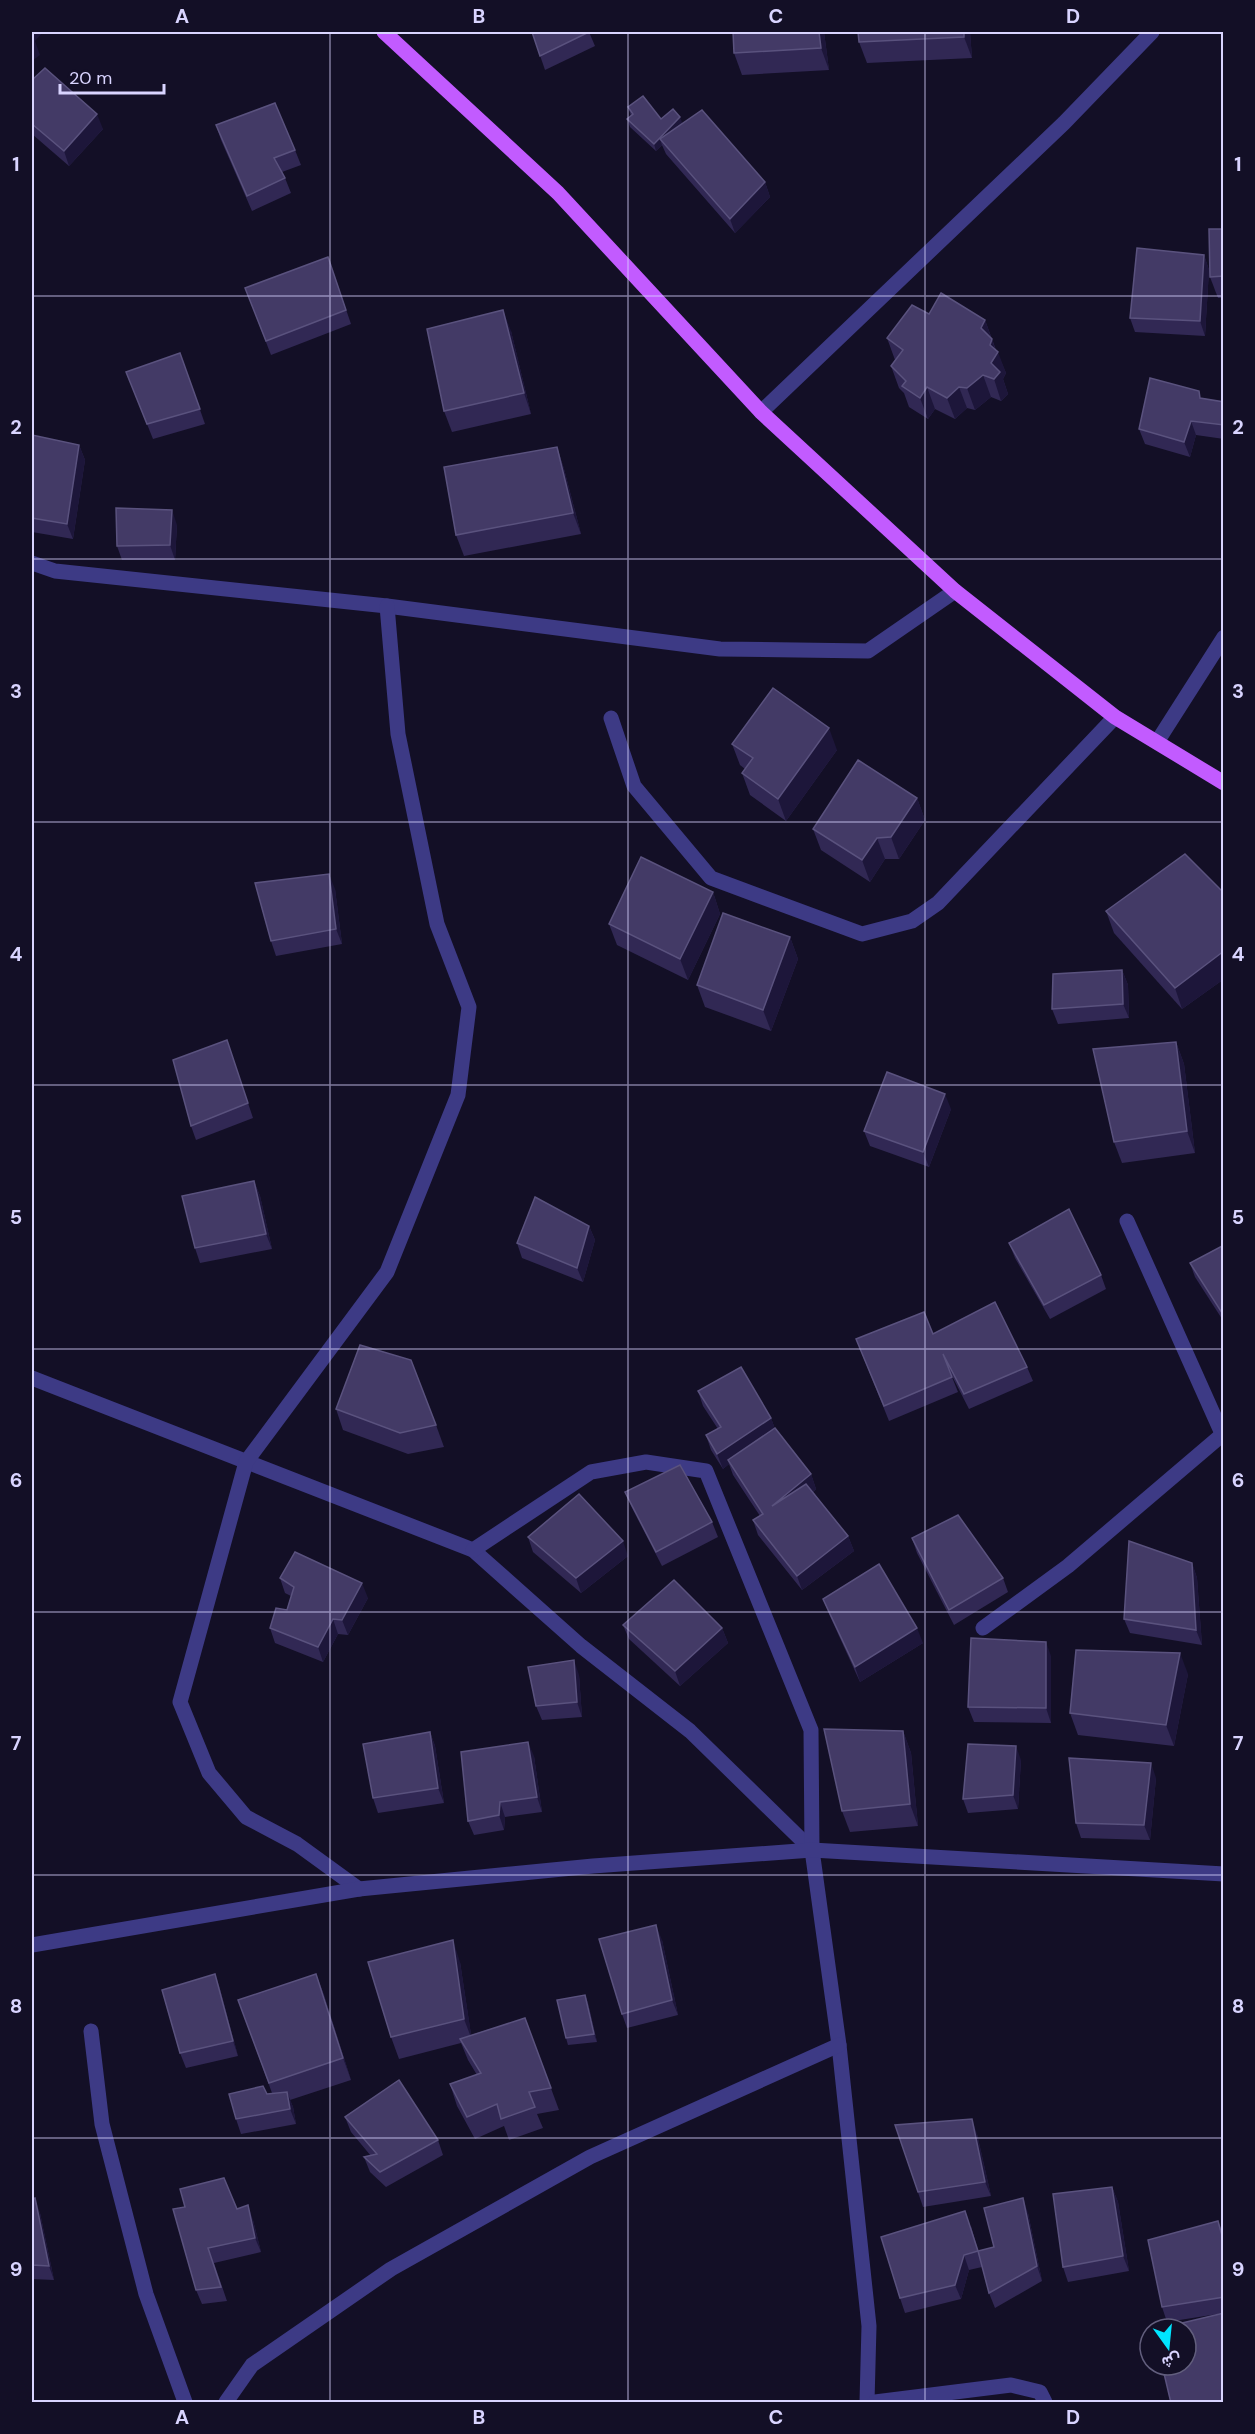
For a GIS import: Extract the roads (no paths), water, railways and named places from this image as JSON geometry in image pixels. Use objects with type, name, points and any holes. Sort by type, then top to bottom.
[{"type":"main road","points":[[384,32],[558,193],[761,412],[955,591],[1115,717],[1224,783]]},
{"type":"street","points":[[761,412],[1064,123],[1152,32]]},
{"type":"street","points":[[32,563],[56,571],[387,606],[720,649],[867,651],[955,591]]},
{"type":"street","points":[[359,1889],[297,1844],[246,1817],[209,1773],[180,1702],[246,1462],[387,1272],[458,1095],[469,1007],[438,924],[400,746],[387,606]]},
{"type":"street","points":[[1157,742],[1224,637]]},
{"type":"street","points":[[611,718],[634,786],[711,878],[862,934],[912,921],[938,903],[1115,717]]},
{"type":"street","points":[[983,1628],[1068,1566],[1223,1436],[1127,1221]]},
{"type":"street","points":[[32,1378],[473,1550],[581,1646],[690,1731],[812,1851]]},
{"type":"street","points":[[473,1550],[591,1472],[646,1462],[706,1471],[811,1730],[812,1851],[839,2045],[869,2326],[867,2403]]},
{"type":"street","points":[[32,1945],[359,1889],[593,1866],[812,1851],[1224,1874]]},
{"type":"street","points":[[91,2031],[102,2124],[147,2294],[185,2403]]},
{"type":"street","points":[[226,2403],[252,2365],[391,2269],[590,2157],[839,2045]]},
{"type":"street","points":[[875,2403],[1011,2385],[1040,2392],[1045,2403]]}]
